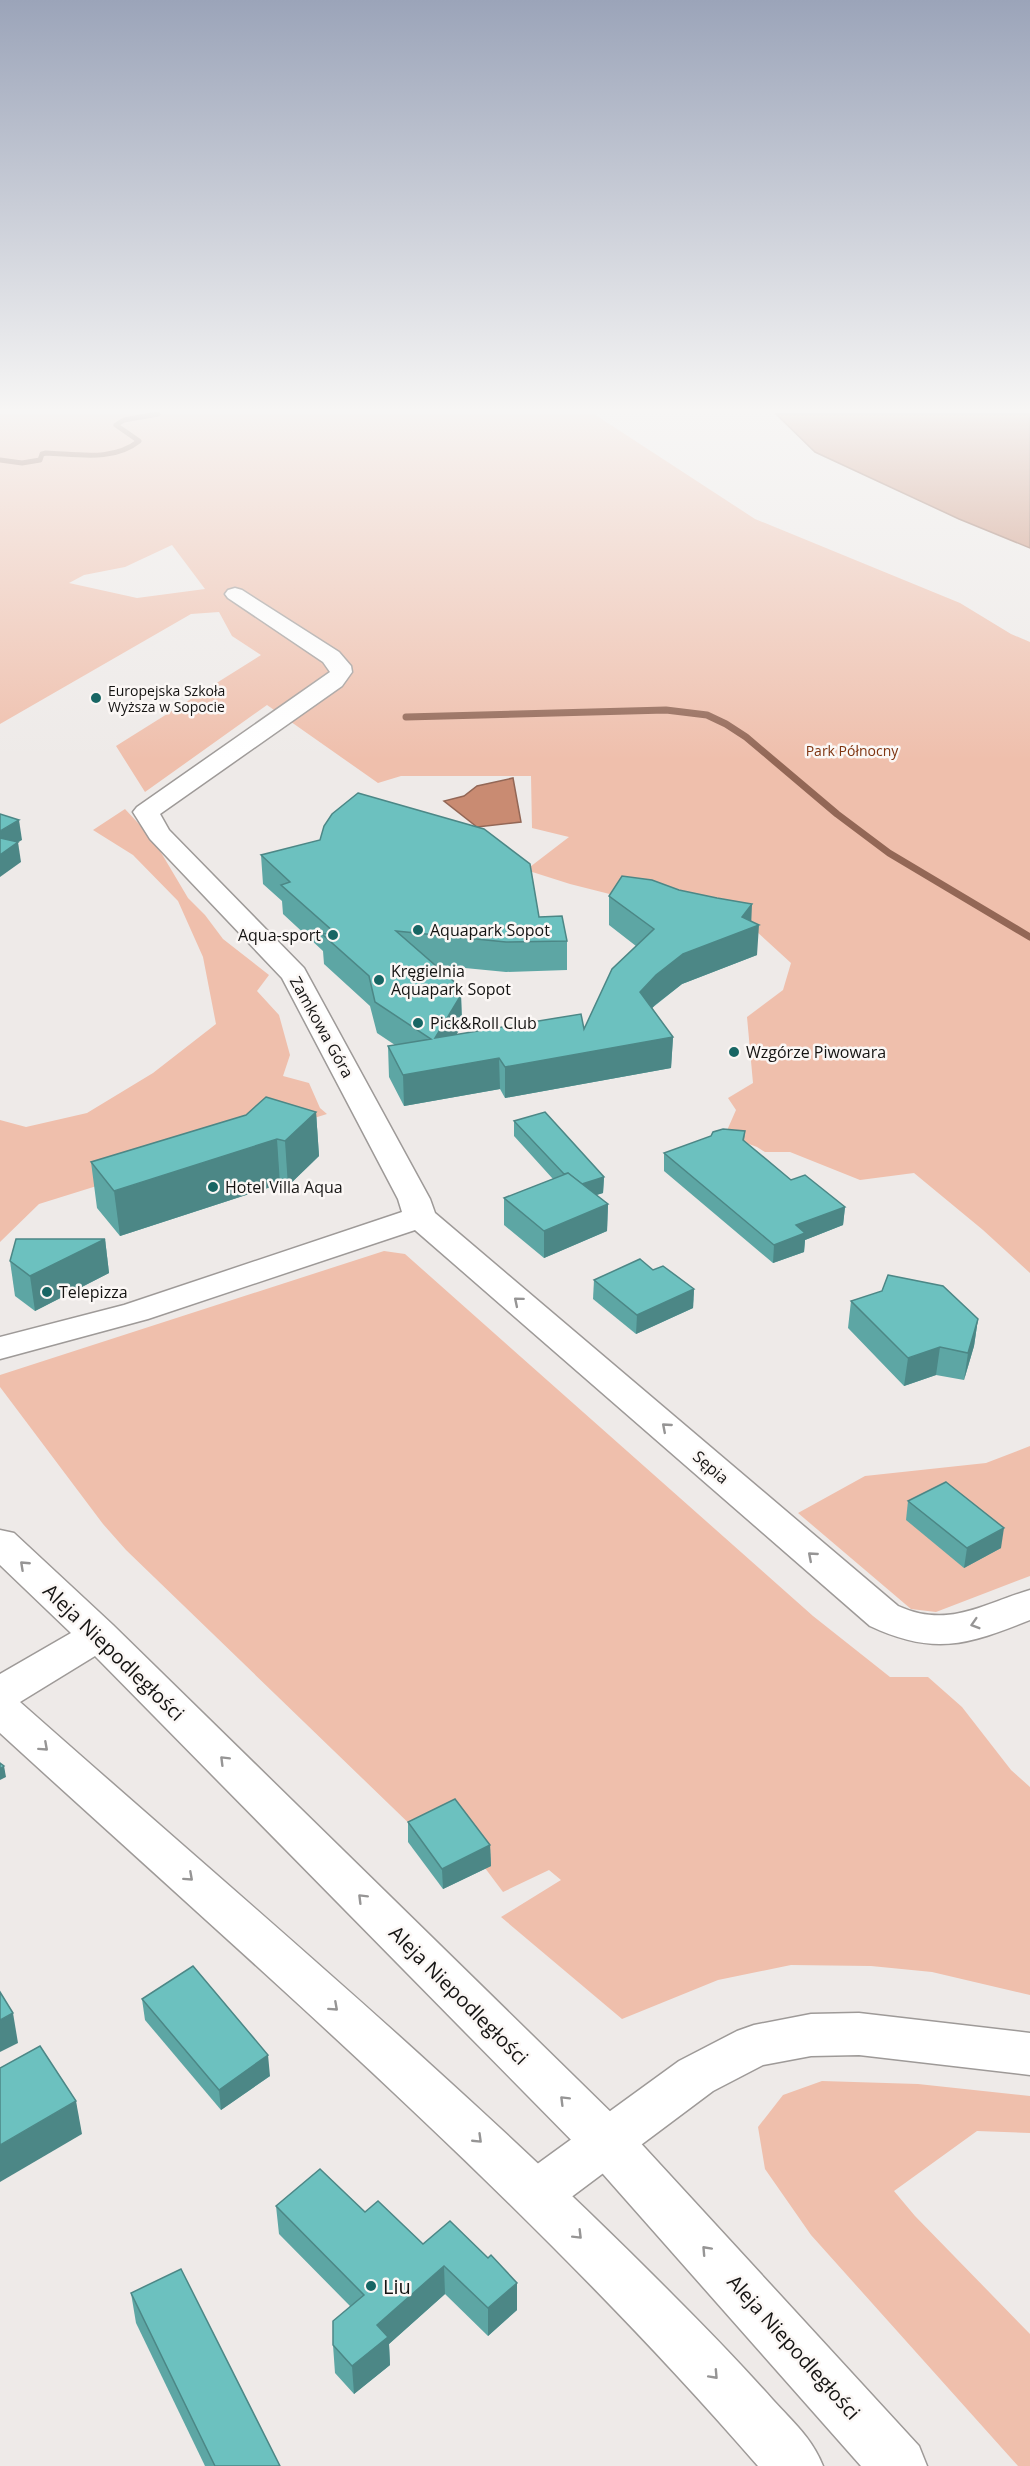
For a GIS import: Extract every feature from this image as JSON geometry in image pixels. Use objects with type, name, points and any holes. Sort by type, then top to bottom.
[{"type":"street","name":"Zamkowa Góra","points":[[235,594],[331,657],[340,666],[341,672],[334,681],[146,812],[159,834],[294,974],[414,1199],[420,1217]]},
{"type":"street","points":[[0,1347],[136,1312],[420,1217]]},
{"type":"street","name":"Sępia","points":[[420,1217],[884,1616],[904,1627],[921,1631],[948,1632],[1030,1604]]},
{"type":"street","name":"Aleja Niepodległości","points":[[0,1543],[99,1635],[606,2141],[899,2466]]},
{"type":"street","points":[[0,1694],[99,1635]]},
{"type":"street","points":[[0,1708],[371,2040],[536,2194],[654,2311],[754,2418],[795,2466]]},
{"type":"street","points":[[536,2194],[696,2076],[754,2046],[811,2035],[859,2034],[1030,2054]]},
{"type":"green space","name":"Park Północny","points":[[0,529],[780,529],[960,603],[1011,634],[1030,642],[1030,1273],[983,1230],[914,1173],[860,1180],[790,1152],[765,1152],[725,1135],[736,1110],[728,1098],[753,1083],[747,1017],[783,990],[791,963],[756,931],[570,884],[526,870],[569,837],[532,828],[531,776],[401,776],[378,783],[267,705],[145,792],[116,746],[261,655],[232,636],[219,612],[191,614],[0,724]],"holes":[[[172,545],[205,589],[137,598],[69,583],[84,575],[125,567]]]},
{"type":"green space","points":[[125,809],[153,839],[188,898],[205,915],[223,939],[269,975],[257,991],[279,1015],[290,1055],[283,1076],[309,1083],[320,1108],[327,1114],[39,1204],[0,1242],[0,1120],[26,1127],[87,1113],[153,1073],[216,1024],[203,957],[178,901],[133,855],[93,830]]},
{"type":"green space","points":[[384,1251],[405,1254],[813,1616],[890,1677],[928,1677],[962,1707],[1011,1770],[1030,1787],[1030,1995],[932,1972],[871,1966],[791,1965],[718,1980],[622,2019],[501,1917],[561,1880],[549,1870],[503,1892],[485,1868],[490,1866],[421,1835],[126,1550],[103,1524],[0,1387],[0,1375]]},
{"type":"green space","points":[[1030,1446],[1030,1576],[936,1612],[911,1609],[798,1513],[865,1476],[986,1463]]},
{"type":"green space","points":[[822,2081],[918,2084],[1030,2096],[1030,2133],[977,2131],[894,2191],[915,2216],[1030,2334],[1030,2466],[1018,2466],[811,2235],[765,2169],[758,2127],[783,2095]]},
{"type":"shaded area","points":[[984,529],[1030,529],[1030,548]]},
{"type":"shaded area","points":[[513,778],[521,822],[477,827],[444,801],[464,796],[477,786]]},
{"type":"building","points":[[358,793],[484,829],[530,864],[539,917],[562,916],[567,941],[506,942],[396,931],[459,986],[461,995],[435,1038],[581,1014],[584,1029],[612,969],[654,929],[609,896],[622,876],[652,880],[679,890],[752,904],[742,917],[759,925],[683,954],[656,975],[640,992],[673,1037],[505,1067],[499,1058],[403,1075],[388,1046],[431,1039],[375,1002],[369,976],[322,934],[335,933],[281,885],[290,882],[261,855],[320,840],[324,826],[332,814]]},
{"type":"building","points":[[0,814],[19,820],[0,831]]},
{"type":"building","points":[[0,838],[18,842],[0,855]]},
{"type":"building","points":[[266,1097],[316,1112],[285,1141],[277,1139],[114,1191],[91,1162],[246,1115]]},
{"type":"building","points":[[545,1112],[604,1177],[582,1184],[568,1173],[564,1174],[514,1121]]},
{"type":"building","points":[[723,1129],[745,1131],[743,1140],[791,1180],[805,1175],[845,1207],[796,1225],[805,1233],[774,1245],[664,1153],[711,1136],[713,1132]]},
{"type":"building","points":[[568,1173],[608,1204],[544,1231],[504,1198]]},
{"type":"building","points":[[16,1239],[105,1239],[30,1276],[10,1261]]},
{"type":"building","points":[[640,1259],[653,1270],[663,1266],[694,1289],[637,1315],[594,1280]]},
{"type":"building","points":[[888,1275],[943,1286],[978,1319],[968,1353],[940,1347],[908,1358],[851,1301],[882,1291]]},
{"type":"building","points":[[946,1482],[1004,1528],[967,1548],[908,1501]]},
{"type":"building","points":[[455,1799],[490,1845],[442,1869],[408,1822]]},
{"type":"building","points":[[193,1966],[268,2055],[219,2090],[142,1999]]},
{"type":"building","points":[[0,1992],[13,2013],[0,2020]]},
{"type":"building","points":[[40,2046],[76,2101],[0,2145],[0,2068]]},
{"type":"building","points":[[320,2169],[365,2212],[378,2201],[423,2244],[450,2221],[488,2258],[491,2255],[517,2283],[488,2308],[444,2266],[377,2325],[388,2337],[352,2366],[333,2345],[333,2321],[364,2295],[276,2206]]},
{"type":"building","points":[[181,2269],[280,2466],[215,2466],[131,2293]]},
{"type":"waterway","points":[[406,717],[666,710],[707,715],[746,737],[837,814],[889,853],[1030,937]]},
{"type":"place","name":"Europejska Szkoła Wyższa w Sopocie","points":[[96,698]]},
{"type":"place","name":"Aquapark Sopot","points":[[418,930]]},
{"type":"place","name":"Aqua-sport","points":[[333,935]]},
{"type":"place","name":"Kręgielnia Aquapark Sopot","points":[[379,980]]},
{"type":"place","name":"Pick&Roll Club","points":[[418,1023]]},
{"type":"place","name":"Wzgórze Piwowara","points":[[734,1052]]},
{"type":"place","name":"Hotel Villa Aqua","points":[[213,1187]]},
{"type":"place","name":"Telepizza","points":[[47,1292]]},
{"type":"place","name":"Liu","points":[[371,2286]]}]
